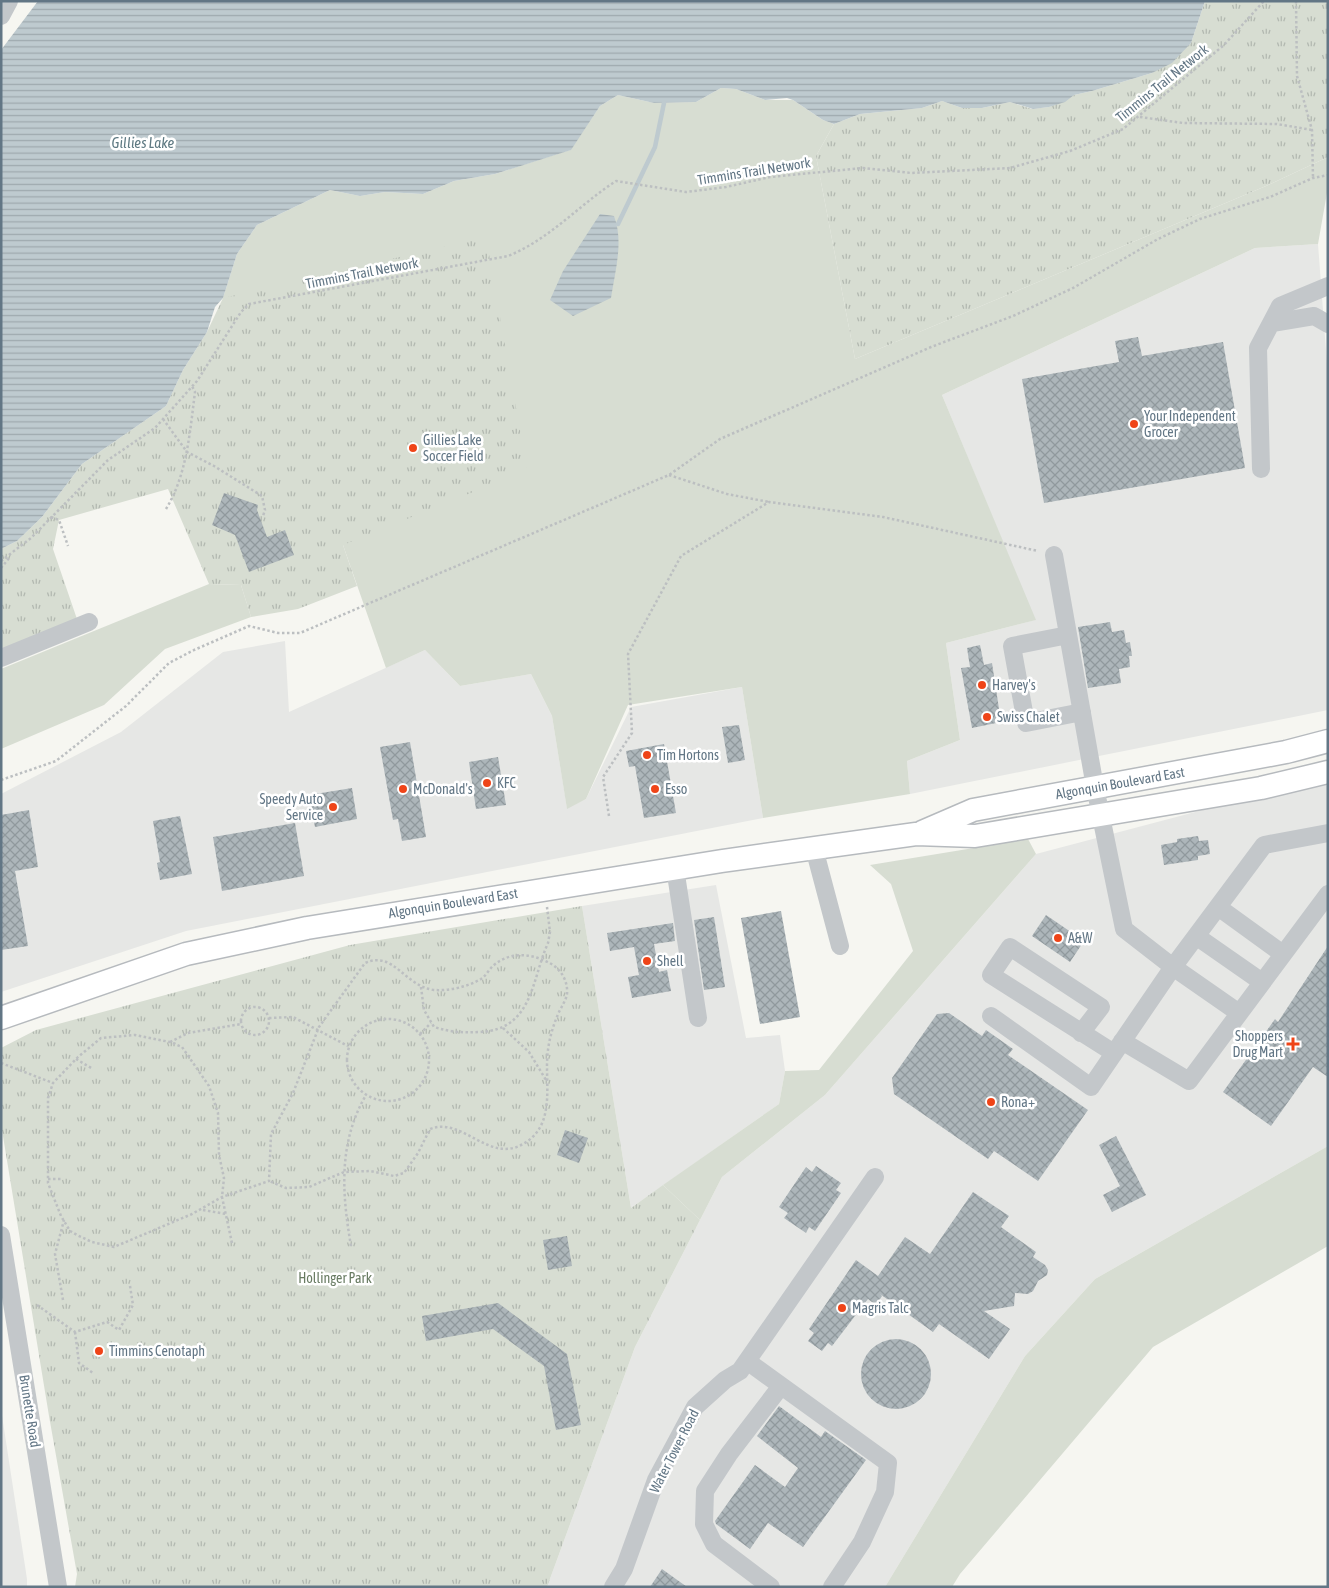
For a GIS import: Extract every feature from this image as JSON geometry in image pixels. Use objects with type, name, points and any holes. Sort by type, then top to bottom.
[{"type":"main road","name":"Algonquin Boulevard East","points":[[916,834],[973,810],[1286,752],[1328,741]]},
{"type":"main road","name":"Algonquin Boulevard East","points":[[1,1018],[103,981],[186,954],[307,928],[544,888],[814,848],[916,834],[975,836],[1261,788],[1328,772]]},
{"type":"street","points":[[1,16],[9,1]]},
{"type":"street","points":[[1261,469],[1258,348],[1280,306],[1328,286]]},
{"type":"street","points":[[1272,323],[1314,316],[1328,324]]},
{"type":"street","points":[[1054,555],[1095,787],[1124,929],[1173,967],[1239,1013]]},
{"type":"street","points":[[1,658],[89,622]]},
{"type":"street","points":[[1068,635],[1012,646],[1024,714],[1026,723],[1082,712]]},
{"type":"street","points":[[991,1016],[1091,1087],[1173,967],[1264,846],[1328,833]]},
{"type":"street","points":[[814,848],[840,946]]},
{"type":"street","points":[[675,868],[698,1018]]},
{"type":"street","points":[[1082,1033],[1101,1007],[1010,947],[991,975],[1082,1033],[1118,1047],[1188,1081],[1328,894]]},
{"type":"street","points":[[1218,906],[1283,954]]},
{"type":"street","points":[[1196,936],[1262,982]]},
{"type":"street","name":"Water Tower Road","points":[[613,1587],[624,1569],[656,1480],[695,1407],[725,1380],[740,1371],[875,1177]]},
{"type":"street","name":"Brunette Road","points":[[1,1235],[58,1587]]},
{"type":"street","points":[[747,1361],[888,1463],[885,1492],[862,1542],[832,1587]]},
{"type":"street","points":[[771,1587],[714,1544],[704,1524],[705,1491],[729,1454],[781,1386]]},
{"type":"path","name":"Timmins Trail Network","points":[[1,561],[31,538],[108,460],[155,428],[192,386],[241,312],[249,304],[508,256],[530,247],[593,196],[616,181],[686,192],[726,187],[770,177],[863,168],[911,173],[1010,168],[1070,150],[1123,129],[1224,45],[1264,1]]},
{"type":"path","points":[[1296,1],[1297,76],[1312,130],[1313,178]]},
{"type":"path","points":[[1139,116],[1183,124],[1277,124],[1312,130]]},
{"type":"path","points":[[1,780],[56,761],[126,706],[169,663],[225,635],[249,626],[278,633],[300,633],[669,475],[720,439],[771,415],[931,347],[1012,316],[1073,288],[1158,239],[1200,219],[1270,197],[1313,178],[1328,175]]},
{"type":"path","points":[[166,509],[172,498],[187,452],[195,392],[192,386]]},
{"type":"path","points":[[163,419],[187,452],[214,466],[262,496],[264,503],[263,516]]},
{"type":"path","points":[[669,475],[727,494],[769,502],[883,517],[1054,555]]},
{"type":"path","points":[[609,816],[604,777],[632,733],[628,654],[681,556],[769,502]]},
{"type":"path","points":[[51,517],[59,520],[68,546]]},
{"type":"path","points":[[1,568],[12,554]]},
{"type":"path","points":[[421,987],[424,1010],[434,1027],[462,1033],[503,1028],[513,1022],[524,1009],[548,943],[550,932],[544,888]]},
{"type":"path","points":[[232,1243],[222,1197],[224,1178],[220,1155],[218,1113],[209,1086],[182,1047],[170,1042],[126,1034],[102,1038],[76,1059],[53,1083],[48,1098],[48,1179],[54,1201],[70,1231],[92,1242],[114,1246],[201,1210],[222,1197],[268,1181],[286,1188],[309,1187],[344,1172],[370,1171],[394,1176],[404,1173],[418,1153],[430,1128],[438,1125],[458,1130],[490,1147],[505,1149],[522,1145],[536,1134],[545,1120],[547,1047],[567,996],[566,980],[557,968],[542,958],[526,954],[509,957],[494,965],[482,979],[449,991],[417,986],[386,961],[374,959],[360,968],[318,1030],[293,1093],[272,1134],[268,1181]]},
{"type":"path","points":[[250,1008],[260,1008],[269,1018],[268,1027],[258,1035],[246,1032],[241,1024],[243,1014],[250,1008]]},
{"type":"path","points":[[269,1018],[293,1017],[349,1046]]},
{"type":"path","points":[[393,1019],[406,1023],[420,1034],[429,1055],[428,1069],[423,1082],[415,1092],[403,1099],[390,1102],[376,1100],[366,1095],[354,1085],[348,1073],[346,1060],[349,1046],[355,1034],[366,1025],[379,1020],[393,1019]]},
{"type":"path","points":[[420,1034],[431,1023]]},
{"type":"path","points":[[170,1042],[188,1033],[241,1024]]},
{"type":"path","points":[[503,1028],[530,1052],[547,1081]]},
{"type":"path","points":[[76,1059],[93,1069]]},
{"type":"path","points":[[1,1063],[53,1083]]},
{"type":"path","points":[[351,1246],[345,1212],[344,1172],[350,1128],[366,1095]]},
{"type":"path","points":[[48,1179],[64,1179]]},
{"type":"path","points":[[201,1210],[226,1214]]},
{"type":"path","points":[[63,1300],[56,1254],[64,1220]]},
{"type":"path","points":[[74,1332],[107,1322],[119,1330],[133,1305],[130,1286]]},
{"type":"path","points":[[37,1305],[74,1332],[79,1363],[93,1373]]},
{"type":"shaded area","points":[[1318,244],[1328,377],[1328,710],[910,794],[907,761],[960,740],[946,643],[1035,620],[942,395],[1255,248]]},
{"type":"shaded area","points":[[285,641],[289,712],[425,650],[460,686],[531,674],[552,716],[567,808],[586,799],[631,707],[742,687],[763,818],[186,931],[1,992],[1,794],[121,732],[223,652]]},
{"type":"shaded area","points":[[1328,777],[1328,1146],[1095,1279],[1025,1356],[885,1587],[547,1587],[635,1347],[722,1177],[825,1095],[1036,854]]},
{"type":"shaded area","points":[[716,885],[746,1038],[780,1035],[785,1071],[779,1104],[631,1208],[582,906]]},
{"type":"shaded area","points":[[1,1409],[27,1579],[27,1587],[1,1587]]},
{"type":"green space","points":[[1205,1],[1328,1],[1328,157],[1266,186],[855,359],[816,156],[834,124],[860,114],[922,108],[942,101],[962,108],[982,108],[1010,102],[1032,109],[1049,107],[1074,95],[1152,73],[1191,43]]},
{"type":"green space","points":[[721,88],[736,89],[765,100],[793,100],[823,120],[834,124],[816,156],[855,359],[1266,186],[1328,157],[1328,187],[1318,244],[1255,248],[942,395],[1036,620],[946,643],[960,740],[907,761],[910,794],[763,818],[742,687],[628,705],[586,799],[567,809],[552,716],[531,674],[460,686],[425,650],[386,668],[343,545],[223,298],[237,254],[257,225],[330,190],[360,196],[385,192],[423,194],[454,181],[495,174],[570,150],[600,106],[618,95],[654,103],[696,102]]},
{"type":"green space","points":[[486,237],[527,470],[343,545],[357,586],[298,609],[251,617],[241,585],[209,584],[168,489],[59,520],[53,549],[78,622],[1,650],[1,549],[17,541],[42,517],[82,464],[166,406],[183,370],[207,332],[223,298]]},
{"type":"green space","points":[[209,584],[241,585],[251,617],[165,649],[104,705],[1,749],[1,669]]},
{"type":"green space","points":[[1028,839],[1036,854],[825,1095],[722,1177],[700,1220],[663,1185],[779,1104],[785,1071],[819,1070],[913,951],[891,884],[870,865]]},
{"type":"green space","name":"Hollinger Park","points":[[582,906],[631,1208],[663,1185],[700,1220],[635,1347],[547,1587],[75,1587],[77,1574],[1,1124],[1,1048],[36,1030],[350,945]]},
{"type":"green space","points":[[1328,1146],[1328,1246],[1153,1347],[960,1574],[952,1587],[885,1587],[1025,1356],[1095,1279]]},
{"type":"water","name":"Gillies Lake","points":[[38,1],[1205,1],[1191,43],[1172,63],[1152,73],[1074,95],[1065,102],[1049,107],[1033,109],[1010,102],[982,108],[962,108],[942,101],[922,108],[860,114],[834,124],[823,120],[793,100],[787,98],[765,100],[736,89],[721,88],[696,102],[654,103],[618,95],[600,106],[571,150],[495,174],[454,181],[423,194],[385,192],[360,196],[330,190],[257,225],[237,254],[223,298],[215,307],[207,332],[183,370],[166,406],[82,464],[42,517],[17,541],[1,549],[1,50]]},
{"type":"water","points":[[600,214],[614,216],[617,226],[618,257],[611,298],[573,316],[550,300],[563,271]]},
{"type":"building","name":"Your Independent Grocer","points":[[1138,337],[1142,356],[1223,342],[1245,468],[1044,503],[1022,379],[1119,362],[1115,341]]},
{"type":"building","points":[[224,493],[258,505],[257,510],[267,537],[285,530],[294,555],[249,572],[235,535],[212,525]]},
{"type":"building","points":[[1110,622],[1112,632],[1124,630],[1126,643],[1130,642],[1132,656],[1129,656],[1130,667],[1119,669],[1121,683],[1088,688],[1078,627]]},
{"type":"building","points":[[980,645],[984,665],[992,663],[1001,722],[972,728],[961,668],[970,667],[967,648]]},
{"type":"building","points":[[739,725],[745,760],[728,763],[722,727]]},
{"type":"building","name":"McDonald's","points":[[410,742],[426,837],[402,841],[398,819],[393,820],[380,747]]},
{"type":"building","name":"Esso","points":[[664,744],[676,813],[644,818],[635,766],[629,767],[626,751]]},
{"type":"building","name":"KFC","points":[[498,757],[506,805],[476,809],[469,762]]},
{"type":"building","name":"Speedy Auto Service","points":[[352,788],[357,819],[315,827],[309,795]]},
{"type":"building","points":[[29,810],[38,867],[15,871],[28,946],[1,950],[1,815]]},
{"type":"building","points":[[180,816],[192,874],[160,880],[157,863],[160,862],[153,821]]},
{"type":"building","points":[[295,823],[304,876],[222,891],[213,837]]},
{"type":"building","points":[[1198,836],[1199,841],[1208,840],[1210,854],[1198,856],[1198,860],[1164,865],[1161,845],[1177,842],[1177,839]]},
{"type":"building","points":[[781,911],[800,1017],[760,1024],[741,918]]},
{"type":"building","name":"A&W","points":[[1046,915],[1084,941],[1070,962],[1032,936]]},
{"type":"building","points":[[714,917],[725,987],[704,990],[694,920]]},
{"type":"building","name":"Shell","points":[[673,923],[675,941],[654,944],[659,972],[667,970],[671,991],[632,998],[628,977],[639,975],[634,947],[610,951],[607,933]]},
{"type":"building","name":"Shoppers Drug Mart","points":[[1328,946],[1328,1077],[1313,1067],[1271,1126],[1223,1092],[1275,1019],[1278,1022]]},
{"type":"building","name":"Rona+","points":[[949,1013],[982,1036],[986,1030],[1013,1049],[1008,1055],[1088,1110],[1038,1181],[994,1151],[988,1159],[894,1094],[892,1078],[937,1014]]},
{"type":"building","points":[[565,1130],[588,1138],[579,1163],[557,1155]]},
{"type":"building","points":[[1116,1136],[1146,1195],[1112,1212],[1103,1195],[1120,1186],[1099,1145]]},
{"type":"building","points":[[816,1166],[841,1183],[836,1190],[841,1193],[815,1231],[809,1227],[806,1233],[784,1218],[788,1213],[779,1207],[806,1167],[812,1172]]},
{"type":"building","points":[[973,1192],[1009,1216],[1001,1227],[1036,1252],[1033,1257],[1045,1265],[1048,1270],[1047,1275],[1038,1281],[1033,1291],[1028,1294],[1015,1293],[1014,1306],[984,1311],[1010,1329],[989,1359],[939,1324],[933,1332],[880,1294],[882,1296],[876,1305],[868,1299],[832,1346],[828,1343],[822,1351],[808,1341],[814,1333],[809,1329],[856,1260],[878,1276],[905,1237],[930,1254]]},
{"type":"building","points":[[567,1236],[572,1266],[548,1270],[543,1240]]},
{"type":"building","points":[[498,1303],[567,1354],[581,1425],[556,1430],[544,1366],[493,1329],[426,1341],[422,1316]]},
{"type":"building","points":[[896,1339],[909,1342],[921,1349],[928,1361],[931,1374],[928,1387],[921,1399],[909,1406],[896,1409],[883,1406],[871,1399],[864,1387],[861,1374],[864,1361],[871,1349],[883,1342]]},
{"type":"building","points":[[779,1406],[821,1437],[825,1431],[866,1460],[803,1547],[768,1523],[750,1549],[716,1524],[715,1521],[755,1465],[785,1487],[798,1468],[757,1436]]},
{"type":"building","points":[[662,1569],[687,1587],[650,1587]]},
{"type":"waterway","points":[[618,224],[655,147],[664,103]]},
{"type":"place","name":"Your Independent Grocer","points":[[1134,424]]},
{"type":"place","name":"Gillies Lake Soccer Field","points":[[413,448]]},
{"type":"place","name":"Harvey's","points":[[982,685]]},
{"type":"place","name":"Swiss Chalet","points":[[987,717]]},
{"type":"place","name":"Tim Hortons","points":[[647,755]]},
{"type":"place","name":"KFC","points":[[487,783]]},
{"type":"place","name":"McDonald's","points":[[403,789]]},
{"type":"place","name":"Esso","points":[[655,789]]},
{"type":"place","name":"Speedy Auto Service","points":[[333,807]]},
{"type":"place","name":"A&W","points":[[1058,938]]},
{"type":"place","name":"Shell","points":[[647,961]]},
{"type":"place","name":"Shoppers Drug Mart","points":[[1293,1044]]},
{"type":"place","name":"Rona+","points":[[991,1102]]},
{"type":"place","name":"Magris Talc","points":[[842,1308]]},
{"type":"place","name":"Timmins Cenotaph","points":[[99,1351]]}]
